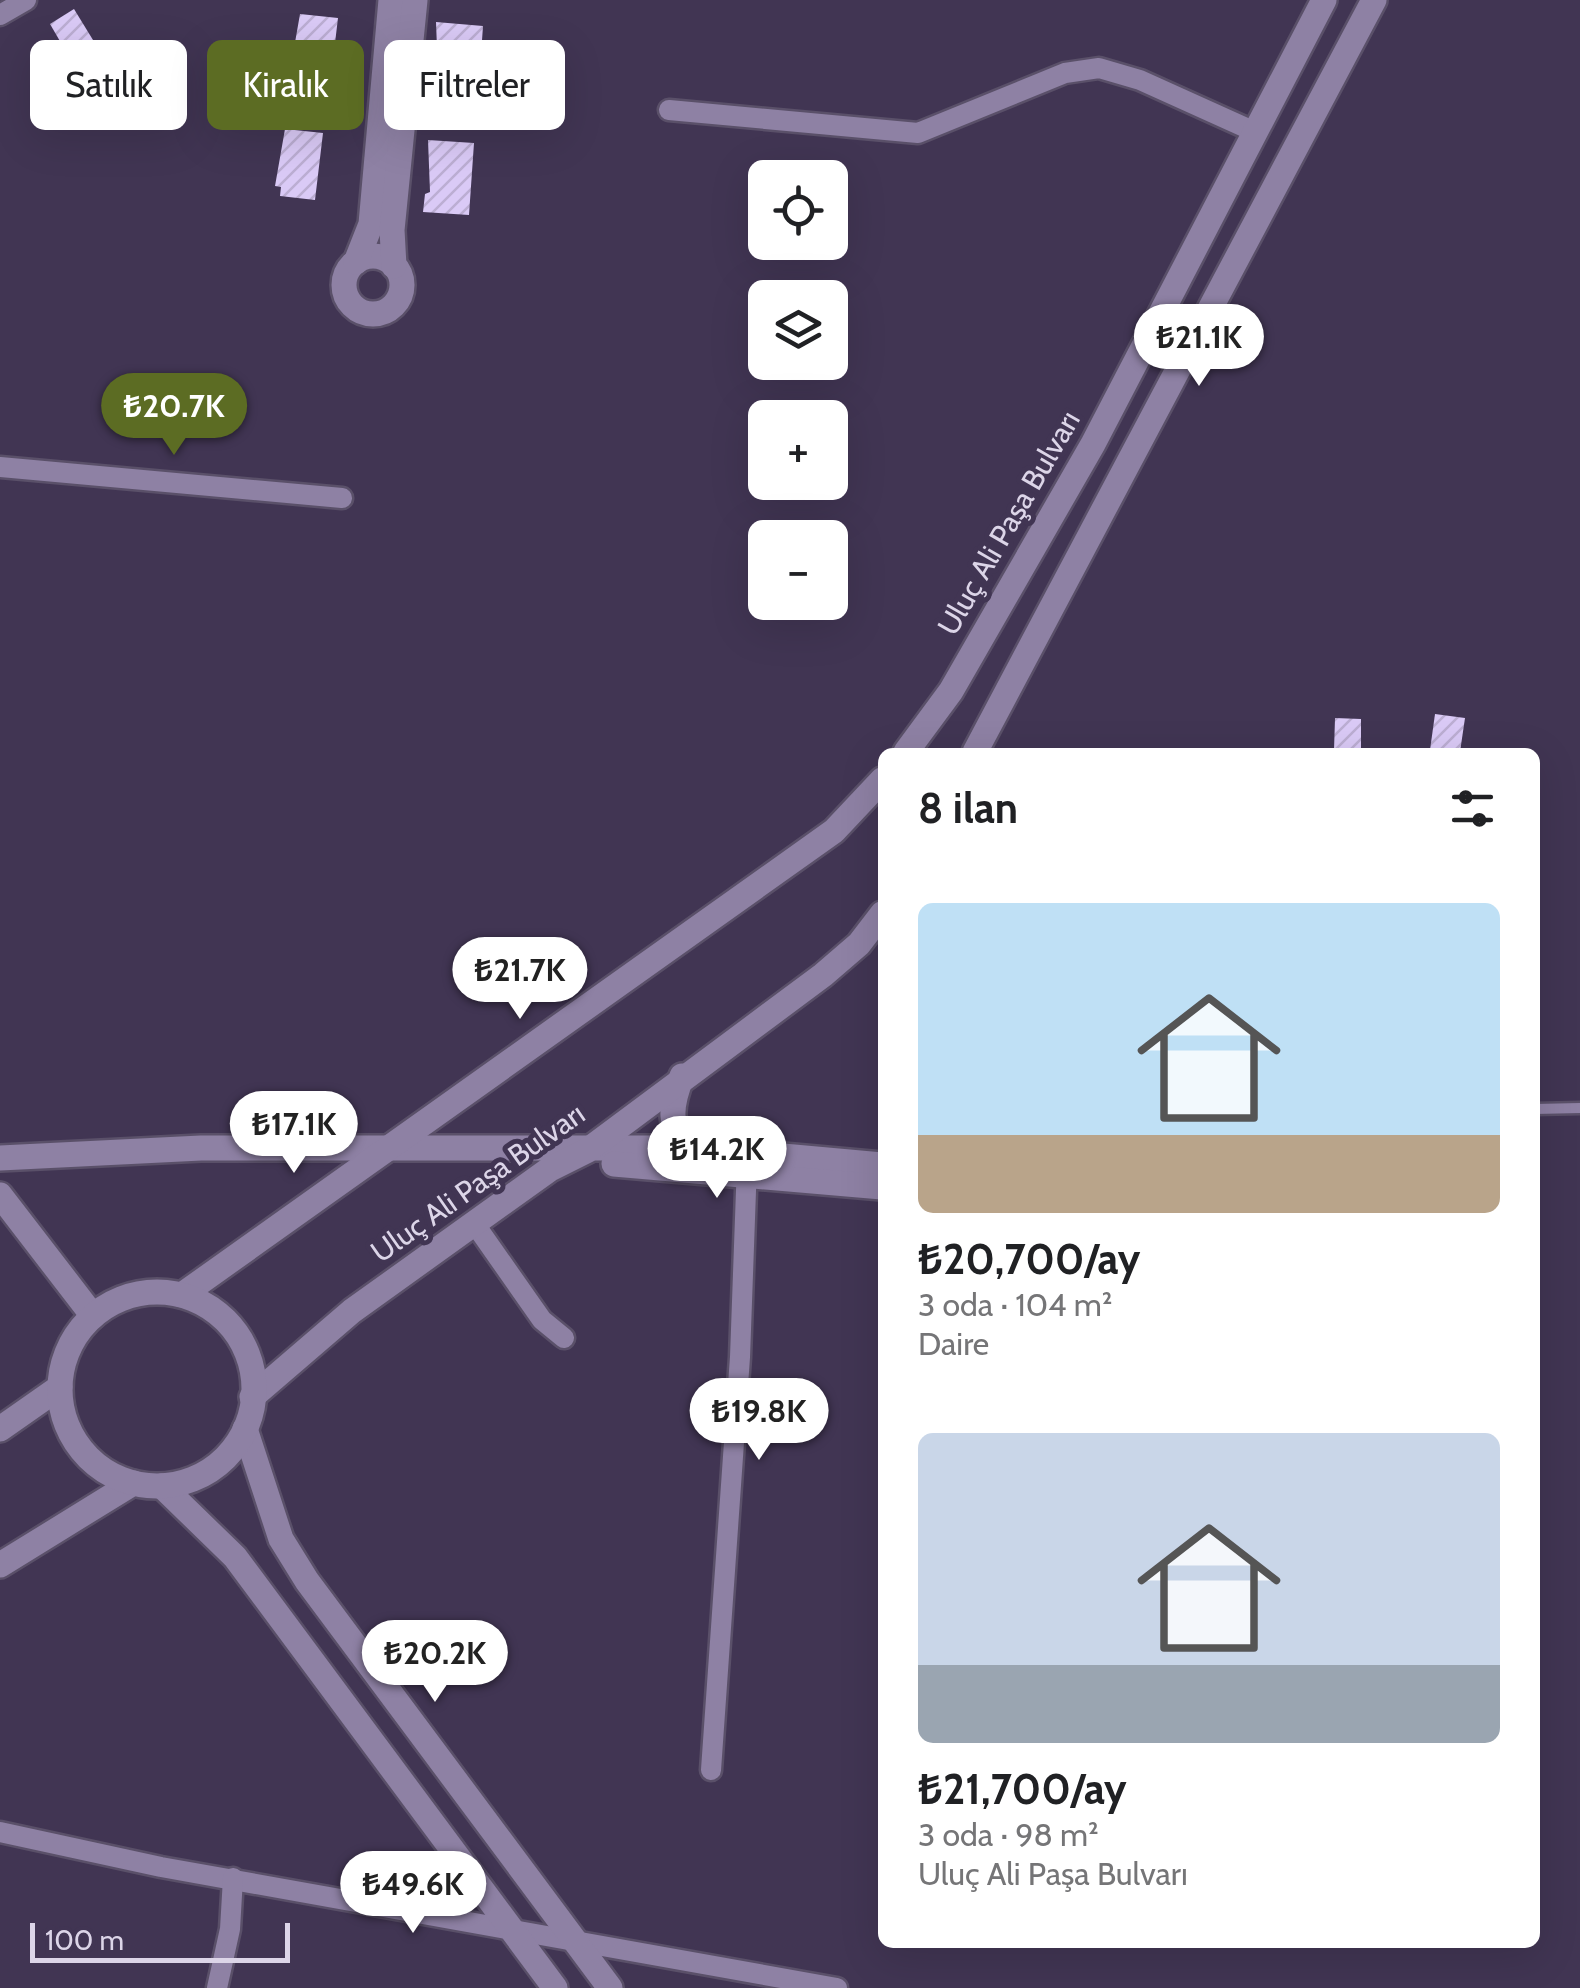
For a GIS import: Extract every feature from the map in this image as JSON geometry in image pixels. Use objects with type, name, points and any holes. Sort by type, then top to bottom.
[{"type":"street","points":[[0,15],[26,0]]},
{"type":"street","points":[[392,0],[370,224],[344,286],[350,303],[366,314],[385,312],[398,299],[402,282],[394,266],[392,230],[414,0]]},
{"type":"street","name":"Uluç Ali Paşa Bulvarı","points":[[909,748],[951,691],[1093,444],[1324,0]]},
{"type":"street","points":[[977,748],[1374,0]]},
{"type":"street","points":[[669,110],[918,133],[1065,73],[1099,68],[1140,80],[1253,131]]},
{"type":"street","points":[[356,262],[380,257],[394,266]]},
{"type":"street","points":[[0,467],[342,498]]},
{"type":"street","points":[[182,1295],[834,831],[878,784]]},
{"type":"street","name":"Uluç Ali Paşa Bulvarı","points":[[252,1397],[352,1310],[550,1169],[588,1150],[823,974],[859,944],[878,919]]},
{"type":"street","points":[[682,1076],[671,1110],[681,1140],[694,1148],[747,1167],[878,1186]]},
{"type":"street","points":[[0,1158],[200,1148],[694,1148]]},
{"type":"street","points":[[550,1169],[611,1164],[878,1165]]},
{"type":"street","points":[[712,1770],[740,1357],[747,1167]]},
{"type":"street","points":[[0,1195],[93,1316]]},
{"type":"street","points":[[474,1223],[542,1320],[564,1338]]},
{"type":"street","points":[[135,1294],[182,1295],[210,1307],[241,1340],[252,1369],[252,1397],[245,1428],[218,1464],[192,1479],[162,1486],[133,1483],[104,1470],[80,1448],[65,1419],[60,1387],[73,1341],[93,1316],[135,1294]]},
{"type":"street","points":[[0,1429],[60,1387]]},
{"type":"street","points":[[245,1428],[281,1539],[307,1581],[610,1988]]},
{"type":"street","points":[[0,1565],[133,1483]]},
{"type":"street","points":[[162,1486],[235,1557],[555,1988]]},
{"type":"street","points":[[0,1832],[161,1867],[575,1940],[758,1980],[837,1988]]},
{"type":"street","points":[[216,1988],[230,1929],[233,1878]]},
{"type":"lane","points":[[1540,1109],[1580,1108]]},
{"type":"building","points":[[74,9],[93,40],[59,40],[50,24]]},
{"type":"building","points":[[300,14],[338,18],[335,40],[295,40]]},
{"type":"building","points":[[436,22],[483,26],[482,40],[437,40]]},
{"type":"building","points":[[285,130],[323,133],[315,200],[280,196],[281,187],[275,186]]},
{"type":"building","points":[[428,140],[474,143],[469,215],[423,212],[425,194],[430,192]]},
{"type":"building","points":[[1435,714],[1465,718],[1461,748],[1430,748]]},
{"type":"building","points":[[1335,718],[1361,719],[1361,748],[1334,748]]}]
